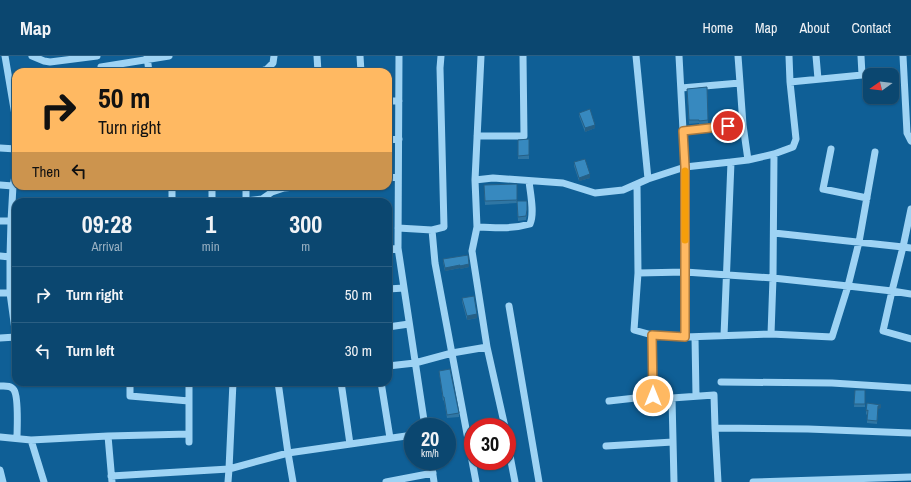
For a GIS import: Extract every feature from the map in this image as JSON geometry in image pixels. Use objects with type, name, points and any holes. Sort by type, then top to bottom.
[{"type":"street","points":[[5,56],[12,89]]},
{"type":"street","points":[[32,56],[44,61],[98,56],[102,68]]},
{"type":"street","points":[[106,68],[147,58],[168,56]]},
{"type":"street","points":[[268,68],[273,63],[274,56]]},
{"type":"street","points":[[317,56],[318,68]]},
{"type":"street","points":[[360,56],[361,68]]},
{"type":"street","points":[[399,56],[398,248],[424,418]]},
{"type":"street","points":[[398,228],[432,230],[444,227],[440,56]]},
{"type":"street","points":[[481,56],[475,180],[477,227],[472,251],[487,347],[503,418]]},
{"type":"street","points":[[477,136],[524,136],[524,56]]},
{"type":"street","points":[[636,56],[648,179]]},
{"type":"street","points":[[679,56],[685,167],[685,337]]},
{"type":"street","points":[[738,56],[743,125],[748,160]]},
{"type":"street","points":[[475,180],[493,178],[563,183],[595,193],[623,190],[648,179],[685,167],[748,160],[774,154],[793,146],[796,139],[789,56]]},
{"type":"street","points":[[816,56],[818,79]]},
{"type":"street","points":[[790,82],[862,75],[860,56]]},
{"type":"street","points":[[903,56],[907,133],[911,141]]},
{"type":"street","points":[[147,58],[148,68]]},
{"type":"street","points":[[681,88],[740,83]]},
{"type":"street","points":[[392,101],[399,100]]},
{"type":"street","points":[[683,131],[743,125]]},
{"type":"street","points":[[392,140],[399,139]]},
{"type":"street","points":[[0,148],[12,149]]},
{"type":"street","points":[[831,149],[823,189],[867,198]]},
{"type":"street","points":[[637,184],[638,273],[634,330],[652,335],[685,337],[771,334],[832,337],[848,286],[859,242],[875,152]]},
{"type":"street","points":[[771,334],[774,233],[774,154]]},
{"type":"street","points":[[724,336],[731,162]]},
{"type":"street","points":[[392,178],[398,177]]},
{"type":"street","points":[[477,227],[499,228],[530,224],[532,221],[532,214],[529,181]]},
{"type":"street","points":[[0,185],[12,186]]},
{"type":"street","points":[[263,198],[278,190]]},
{"type":"street","points":[[911,209],[883,331],[911,339]]},
{"type":"street","points":[[0,221],[12,221]]},
{"type":"street","points":[[432,230],[435,263],[476,482]]},
{"type":"street","points":[[774,233],[911,248]]},
{"type":"street","points":[[392,249],[398,248]]},
{"type":"street","points":[[0,256],[12,256]]},
{"type":"street","points":[[638,273],[685,272],[727,274],[911,294]]},
{"type":"street","points":[[392,289],[404,288]]},
{"type":"street","points":[[0,294],[12,293]]},
{"type":"street","points":[[509,306],[539,482]]},
{"type":"street","points":[[392,326],[409,324]]},
{"type":"street","points":[[652,335],[653,396]]},
{"type":"street","points":[[0,338],[12,337]]},
{"type":"street","points":[[695,337],[696,396]]},
{"type":"street","points":[[392,365],[487,347]]},
{"type":"street","points":[[722,382],[832,383],[911,388]]},
{"type":"street","points":[[0,386],[8,386],[14,389],[16,395],[17,438]]},
{"type":"street","points":[[130,386],[130,396],[189,401]]},
{"type":"street","points":[[189,386],[189,442]]},
{"type":"street","points":[[228,482],[233,386]]},
{"type":"street","points":[[279,386],[293,482]]},
{"type":"street","points":[[342,386],[350,444]]},
{"type":"street","points":[[382,386],[390,438]]},
{"type":"street","points":[[609,401],[653,396],[672,398],[714,395],[718,482]]},
{"type":"street","points":[[672,398],[674,482]]},
{"type":"street","points":[[715,428],[808,429],[911,433]]},
{"type":"street","points":[[0,437],[31,440],[189,434]]},
{"type":"street","points":[[108,436],[112,479],[229,470],[288,453],[404,436]]},
{"type":"street","points":[[31,440],[44,482]]},
{"type":"street","points":[[606,446],[673,442]]},
{"type":"street","points":[[0,470],[3,482]]},
{"type":"street","points":[[432,470],[434,482]]},
{"type":"street","points":[[513,470],[515,482]]},
{"type":"street","points":[[386,482],[433,473]]},
{"type":"street","points":[[753,482],[911,477]]},
{"type":"building","points":[[707,87],[708,120],[689,120],[687,89]]},
{"type":"building","points":[[590,109],[595,125],[585,128],[579,113]]},
{"type":"building","points":[[529,139],[529,155],[518,156],[518,140]]},
{"type":"building","points":[[585,159],[590,174],[579,178],[574,162]]},
{"type":"building","points":[[517,184],[517,200],[485,201],[484,185]]},
{"type":"building","points":[[517,201],[527,201],[526,216],[518,217]]},
{"type":"building","points":[[468,255],[469,264],[445,268],[443,259]]},
{"type":"building","points":[[474,296],[477,314],[467,316],[462,298]]},
{"type":"building","points":[[450,369],[459,413],[447,415],[439,371]]},
{"type":"building","points":[[855,390],[865,390],[865,404],[854,404]]},
{"type":"building","points":[[867,403],[881,405],[878,406],[877,421],[867,420]]},
{"type":"slow traffic","points":[[685,171],[685,240]]},
{"type":"route","points":[[653,396],[652,335],[685,337],[685,167],[683,131],[728,126]]}]
